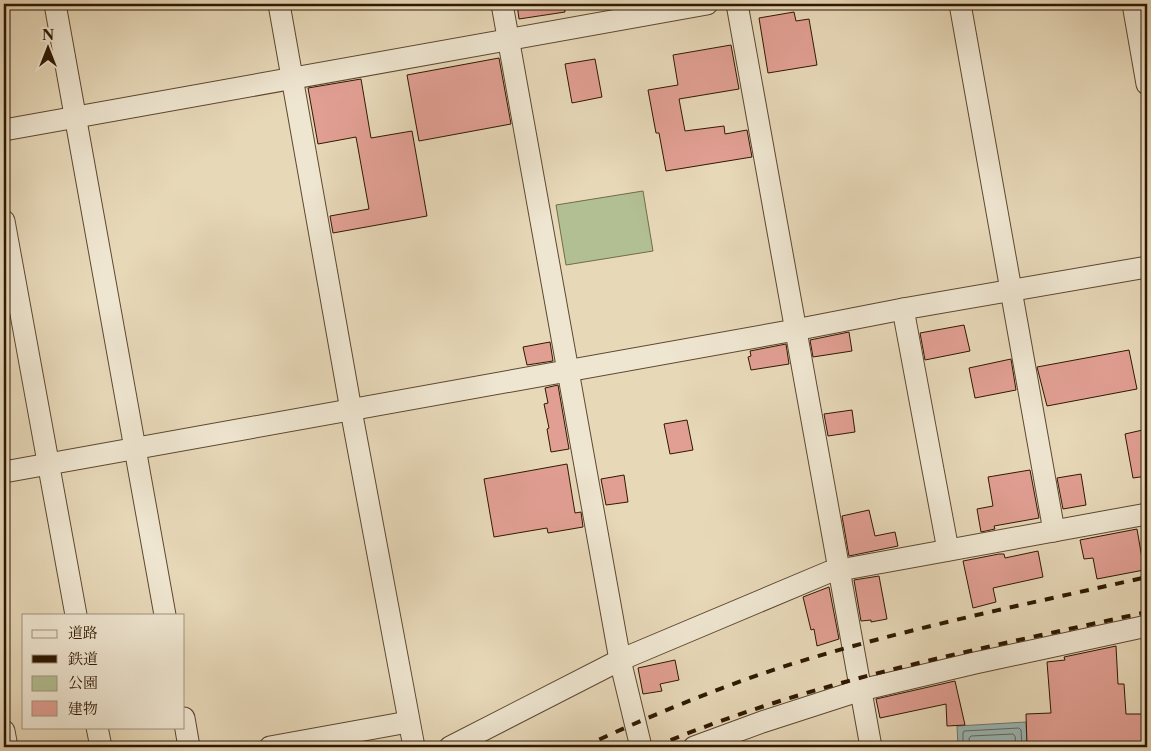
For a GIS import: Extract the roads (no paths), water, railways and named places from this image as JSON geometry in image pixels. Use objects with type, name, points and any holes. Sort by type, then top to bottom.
[{"type":"street","points":[[55,4],[165,614]]},
{"type":"street","points":[[279,4],[351,410],[414,747]]},
{"type":"street","points":[[502,4],[620,660],[641,747]]},
{"type":"street","points":[[4,130],[707,4]]},
{"type":"street","points":[[737,4],[871,747]]},
{"type":"street","points":[[960,4],[1054,531]]},
{"type":"street","points":[[1133,4],[1147,84]]},
{"type":"street","points":[[4,220],[76,614]]},
{"type":"street","points":[[4,472],[903,309],[1147,267]]},
{"type":"street","points":[[903,309],[948,550]]},
{"type":"street","points":[[450,747],[620,660],[829,572],[1147,514]]},
{"type":"street","points":[[694,747],[762,722],[861,690],[1147,626]]},
{"type":"street","points":[[270,747],[408,722]]},
{"type":"street","points":[[185,724],[189,747]]},
{"type":"street","points":[[97,728],[101,747]]},
{"type":"street","points":[[4,732],[6,747]]},
{"type":"water","points":[[1026,722],[1027,747],[958,747],[957,726]]},
{"type":"railway","points":[[583,747],[654,715],[751,677],[822,655],[960,619],[1147,577]]},
{"type":"railway","points":[[654,747],[714,723],[774,703],[897,668],[1147,612]]}]
